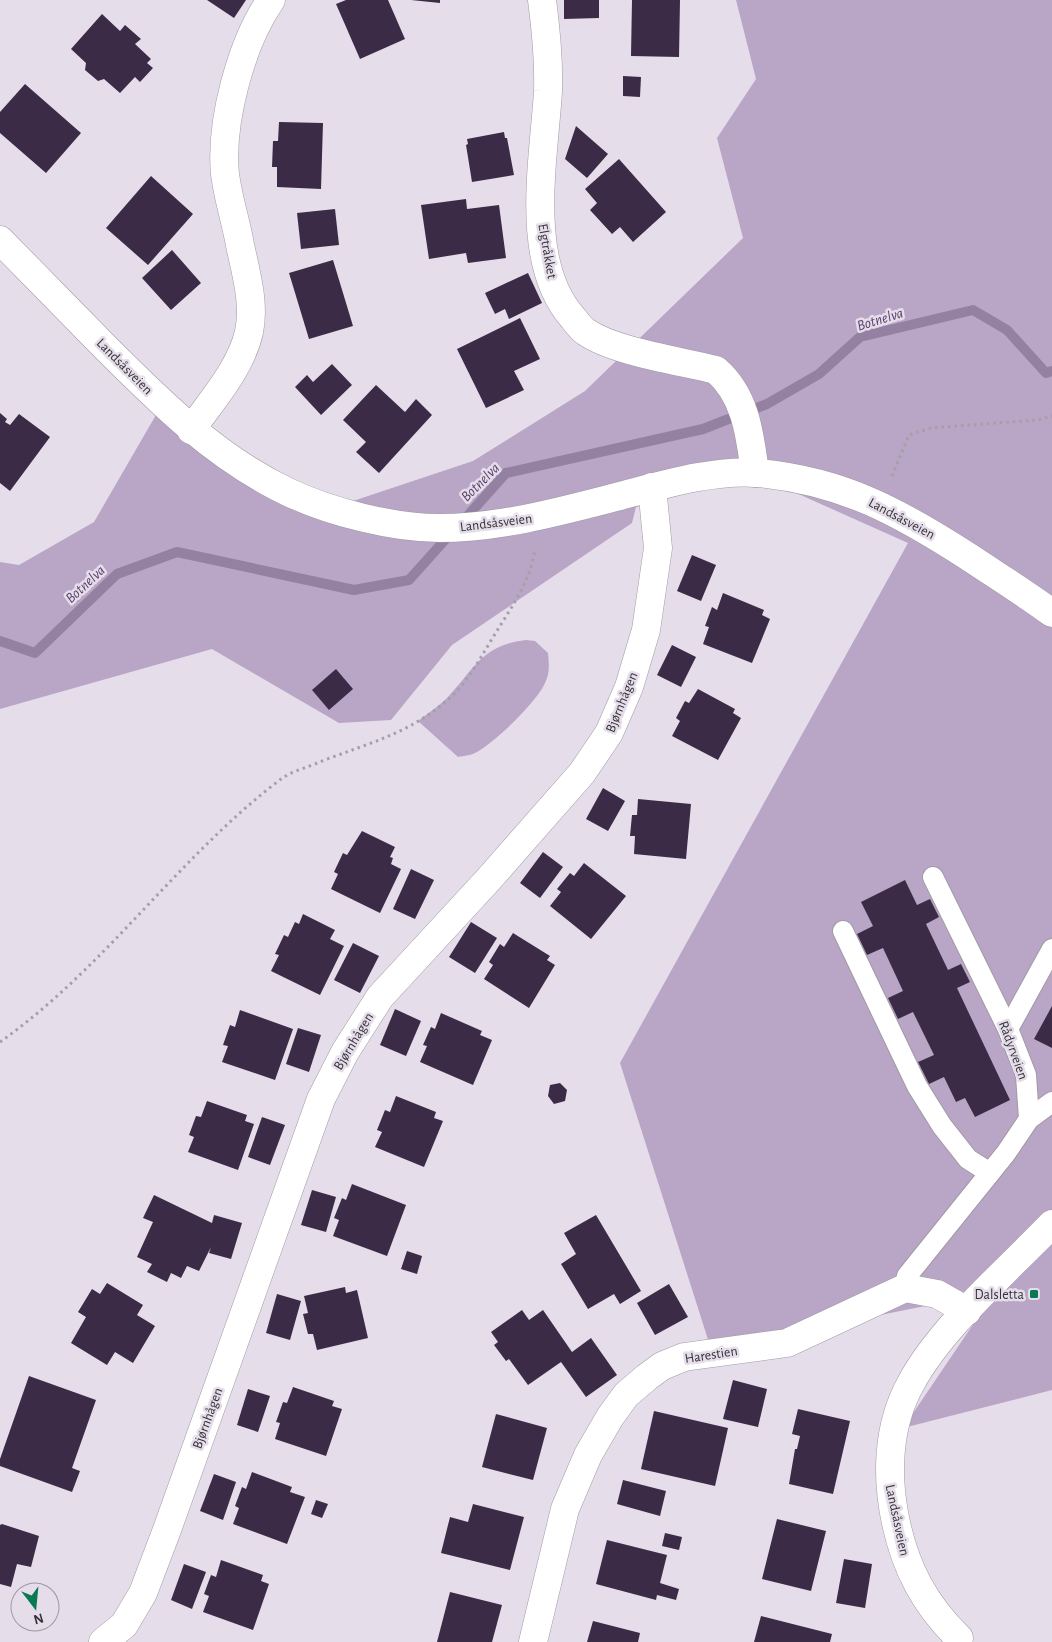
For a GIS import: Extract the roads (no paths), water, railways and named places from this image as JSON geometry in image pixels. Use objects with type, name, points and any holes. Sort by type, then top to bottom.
[{"type":"street","points":[[191,430],[239,359],[249,331],[250,301],[226,174],[226,135],[228,110],[241,65],[265,8],[271,0]]},
{"type":"street","name":"Elgtråkket","points":[[542,0],[547,41],[548,89],[540,193],[542,233],[549,275],[565,310],[584,331],[606,343],[716,370],[729,381],[740,401],[747,424],[754,472]]},
{"type":"street","name":"Landsåsveien","points":[[0,240],[191,430],[242,467],[265,480],[289,492],[338,510],[395,523],[438,528],[490,524],[539,516],[652,487],[719,474],[754,472],[808,480],[880,504],[922,527],[1052,613]]},
{"type":"street","name":"Bjørnhågen","points":[[103,1642],[124,1625],[143,1593],[321,1099],[345,1052],[380,997],[488,880],[582,773],[609,733],[629,686],[646,630],[658,548],[652,487]]},
{"type":"street","name":"Landsåsveien","points":[[960,1641],[928,1603],[914,1579],[901,1545],[889,1478],[890,1451],[897,1421],[910,1384],[928,1354],[1052,1224]]},
{"type":"street","points":[[905,1288],[937,1294],[967,1311]]},
{"type":"street","name":"Harestien","points":[[533,1642],[565,1509],[588,1455],[626,1395],[662,1366],[684,1357],[787,1343],[905,1288]]},
{"type":"lane","name":"Rådyrveien","points":[[933,877],[1008,1029],[1026,1075],[1029,1119]]},
{"type":"lane","points":[[843,931],[917,1086],[942,1126],[968,1159],[990,1172]]},
{"type":"lane","points":[[1008,1029],[1052,949]]},
{"type":"lane","points":[[905,1288],[907,1276],[990,1172],[1029,1119],[1052,1102]]},
{"type":"waterway","name":"Botnelva","points":[[462,522],[506,473],[703,429],[767,404],[819,374],[860,337],[973,310],[1007,330],[1046,373],[1052,371]]},
{"type":"waterway","name":"Botnelva","points":[[0,641],[35,653],[117,574],[177,552],[354,590],[409,580],[452,532]]},
{"type":"place","name":"Dalsletta","points":[[1034,1294]]}]
